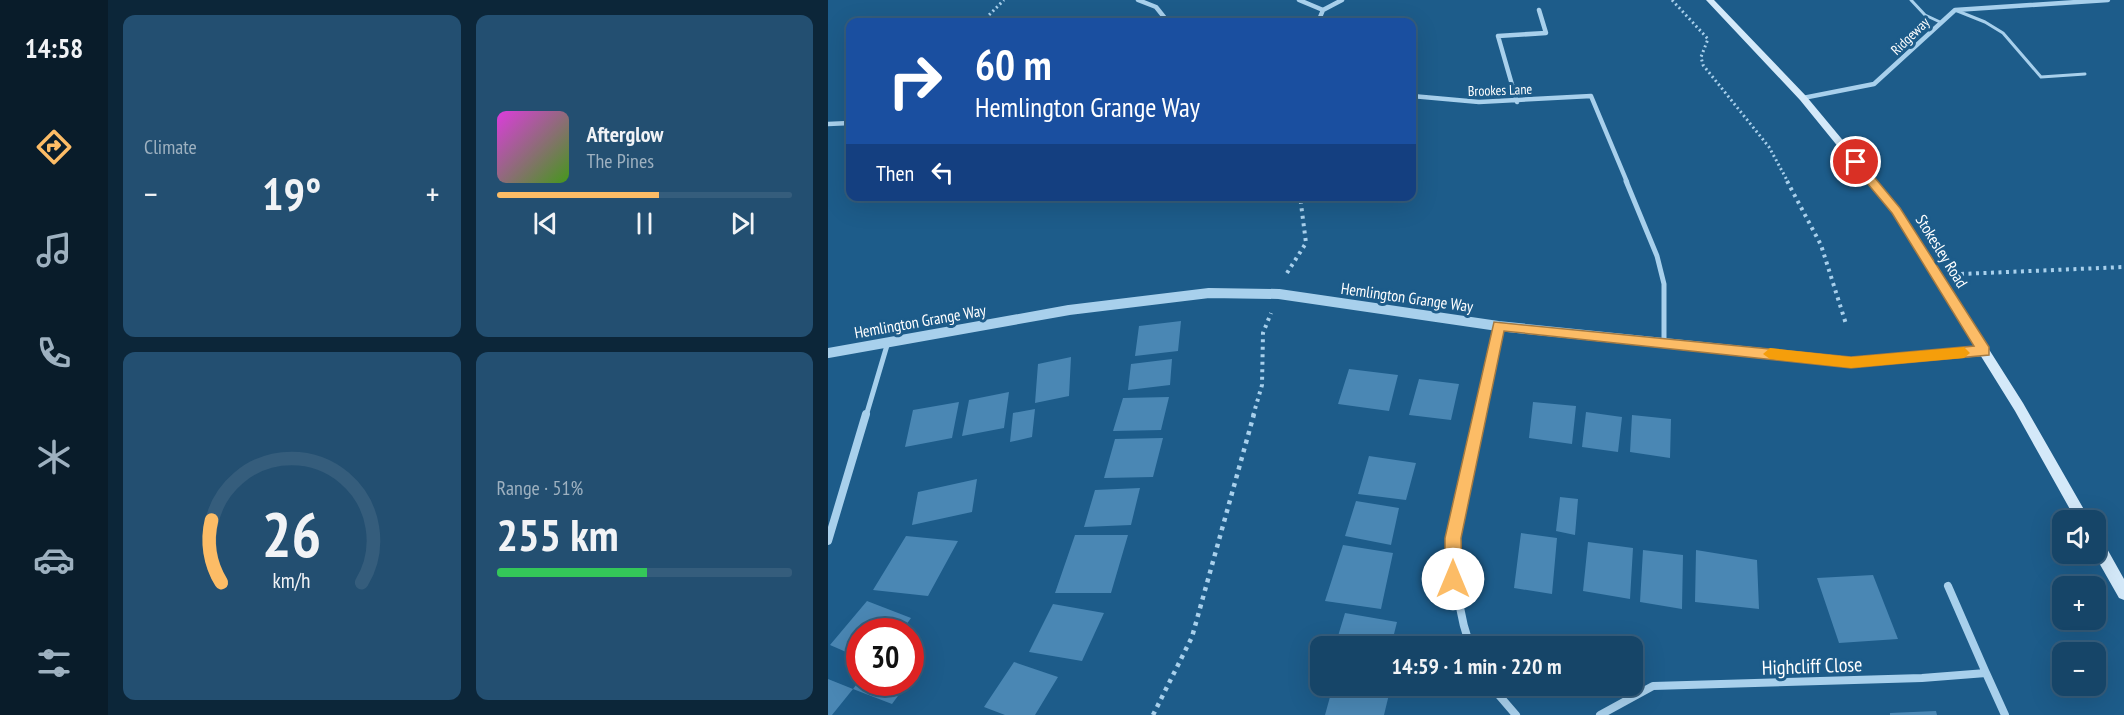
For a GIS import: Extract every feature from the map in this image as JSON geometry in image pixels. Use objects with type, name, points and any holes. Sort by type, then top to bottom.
[{"type":"main road","name":"Stokesley Road","points":[[1710,0],[1803,98],[1896,210],[1984,351],[2077,510]]},
{"type":"main road","points":[[2106,561],[2124,593]]},
{"type":"street","points":[[1138,0],[1156,7],[1165,18]]},
{"type":"street","points":[[1299,0],[1323,10]]},
{"type":"street","points":[[1320,18],[1323,10],[1342,0]]},
{"type":"street","points":[[1955,10],[2108,0]]},
{"type":"street","points":[[1517,102],[1498,36],[1546,33],[1539,10]]},
{"type":"street","name":"Ridgeway","points":[[1803,98],[1874,84],[1955,10]]},
{"type":"street","name":"Brookes Lane","points":[[1416,97],[1452,103],[1517,102],[1590,96],[1657,256],[1664,284],[1664,343]]},
{"type":"street","points":[[828,124],[846,123]]},
{"type":"street","name":"Hemlington Grange Way","points":[[828,353],[1069,310],[1209,293],[1279,294],[1498,326],[1851,362],[1984,351]]},
{"type":"street","points":[[1466,636],[1461,625],[1453,579],[1453,538],[1498,326]]},
{"type":"street","points":[[828,541],[888,341]]},
{"type":"street","points":[[1948,586],[2005,715]]},
{"type":"street","name":"Highcliff Close","points":[[1600,715],[1653,686],[1922,678],[1986,673]]},
{"type":"street","points":[[1500,696],[1516,715]]},
{"type":"lane","points":[[1911,0],[1925,15],[1940,22]]},
{"type":"lane","points":[[1955,10],[1985,22],[2003,33],[2041,77],[2085,74]]},
{"type":"path","points":[[986,18],[1004,0]]},
{"type":"path","points":[[1672,0],[1708,39],[1701,57],[1703,65],[1759,132],[1808,219],[1825,255],[1846,324]]},
{"type":"path","points":[[1153,715],[1192,638],[1263,385],[1263,333],[1286,274],[1306,243],[1301,201]]},
{"type":"path","points":[[1936,276],[2124,267]]},
{"type":"building","points":[[1181,321],[1178,351],[1135,356],[1139,326]]},
{"type":"building","points":[[1071,357],[1069,396],[1035,403],[1038,364]]},
{"type":"building","points":[[1172,359],[1170,385],[1128,390],[1131,364]]},
{"type":"building","points":[[1349,369],[1398,375],[1389,411],[1338,404]]},
{"type":"building","points":[[1419,379],[1459,384],[1451,420],[1409,415]]},
{"type":"building","points":[[1009,392],[1004,428],[962,436],[969,400]]},
{"type":"building","points":[[1169,397],[1161,430],[1113,431],[1123,398]]},
{"type":"building","points":[[959,402],[952,438],[905,447],[913,410]]},
{"type":"building","points":[[1533,402],[1576,406],[1572,444],[1529,438]]},
{"type":"building","points":[[1035,409],[1032,437],[1010,442],[1013,413]]},
{"type":"building","points":[[1586,412],[1622,417],[1618,452],[1582,447]]},
{"type":"building","points":[[1632,415],[1671,419],[1670,458],[1630,452]]},
{"type":"building","points":[[1163,438],[1153,477],[1104,478],[1115,439]]},
{"type":"building","points":[[1369,456],[1416,463],[1406,500],[1358,494]]},
{"type":"building","points":[[977,479],[972,512],[912,525],[918,492]]},
{"type":"building","points":[[1140,488],[1131,525],[1084,527],[1095,490]]},
{"type":"building","points":[[1560,497],[1578,499],[1575,535],[1556,531]]},
{"type":"building","points":[[1356,501],[1399,508],[1391,545],[1345,536]]},
{"type":"building","points":[[1521,533],[1557,538],[1552,594],[1514,588]]},
{"type":"building","points":[[1075,535],[1128,535],[1111,593],[1055,593]]},
{"type":"building","points":[[906,536],[958,541],[928,596],[873,590]]},
{"type":"building","points":[[1588,542],[1633,548],[1630,599],[1583,591]]},
{"type":"building","points":[[1343,545],[1393,553],[1381,609],[1325,601]]},
{"type":"building","points":[[1643,550],[1683,555],[1682,609],[1640,602]]},
{"type":"building","points":[[1696,550],[1757,560],[1759,609],[1695,602]]},
{"type":"building","points":[[1873,575],[1898,639],[1839,643],[1817,578]]},
{"type":"building","points":[[867,601],[911,618],[853,618]]},
{"type":"building","points":[[1053,604],[1104,613],[1082,661],[1029,652]]},
{"type":"building","points":[[1345,613],[1397,622],[1394,636],[1338,636]]},
{"type":"building","points":[[846,626],[846,652],[830,645]]},
{"type":"building","points":[[1014,662],[1058,677],[1035,715],[1005,715],[984,707]]},
{"type":"building","points":[[828,679],[846,686],[847,696],[832,715],[828,715]]},
{"type":"building","points":[[871,696],[898,696],[892,704]]},
{"type":"building","points":[[1330,696],[1389,696],[1384,715],[1325,715]]},
{"type":"building","points":[[1936,711],[1937,715],[1890,715],[1890,713]]},
{"type":"slow traffic","points":[[1770,354],[1851,362],[1964,353]]},
{"type":"route","points":[[1453,579],[1453,538],[1498,326],[1851,362],[1984,351],[1896,210],[1856,162]]}]
